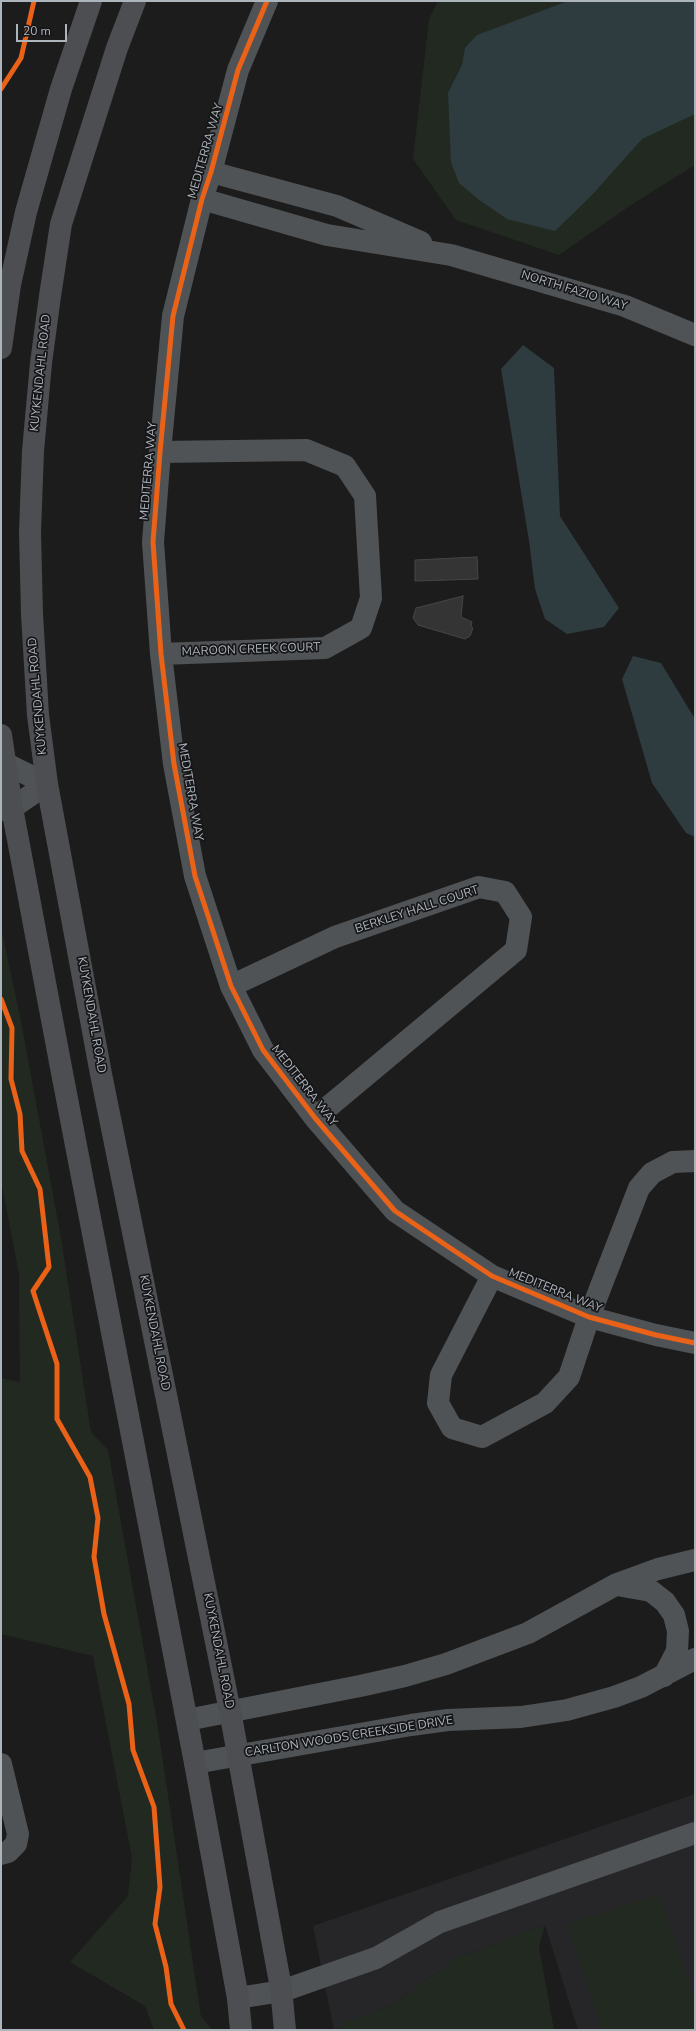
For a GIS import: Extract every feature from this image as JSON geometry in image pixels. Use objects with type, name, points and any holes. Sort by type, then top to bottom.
[{"type":"main road","points":[[1,348],[10,285],[26,212],[61,89],[91,1]]},
{"type":"main road","name":"KUYKENDAHL ROAD","points":[[135,1],[117,48],[61,224],[41,363],[32,451],[30,539],[32,614],[38,715],[47,784],[103,1082],[230,1711],[282,1991],[285,2030]]},
{"type":"main road","points":[[1,735],[7,809],[187,1720],[238,1998],[241,2030]]},
{"type":"street","name":"MEDITERRA WAY","points":[[267,1],[238,70],[212,172],[202,199],[173,316],[160,452],[153,542],[161,654],[174,764],[195,876],[231,986],[263,1050],[315,1118],[395,1211],[492,1276],[589,1317],[656,1336],[695,1343]]},
{"type":"street","name":"NORTH FAZIO WAY","points":[[212,172],[337,206],[451,255],[625,306],[695,335]]},
{"type":"street","name":"NORTH FAZIO WAY","points":[[202,199],[328,235],[451,255]]},
{"type":"street","name":"MAROON CREEK COURT","points":[[160,452],[306,450],[345,466],[365,496],[371,598],[361,628],[325,648],[161,654]]},
{"type":"street","points":[[3,764],[47,784]]},
{"type":"street","points":[[7,809],[47,784]]},
{"type":"street","name":"BERKLEY HALL COURT","points":[[231,986],[335,937],[479,887],[504,892],[521,917],[516,950],[315,1118]]},
{"type":"street","points":[[492,1276],[441,1375],[438,1403],[452,1428],[482,1438],[545,1403],[569,1377],[589,1317],[638,1188],[652,1173],[673,1162],[695,1161]]},
{"type":"street","points":[[187,1720],[360,1686],[405,1676],[446,1664],[528,1633],[616,1584],[658,1569],[695,1560]]},
{"type":"street","points":[[616,1584],[651,1591],[665,1602],[674,1615],[678,1631],[677,1651],[664,1676]]},
{"type":"street","name":"CARLTON WOODS CREEKSIDE DRIVE","points":[[195,1763],[411,1725],[448,1720],[521,1717],[567,1710],[614,1697],[664,1676],[695,1659]]},
{"type":"street","points":[[1,1764],[18,1834],[16,1844],[8,1852],[1,1854]]},
{"type":"street","points":[[238,1998],[282,1991],[376,1958],[440,1922],[695,1833]]},
{"type":"shaded area","points":[[438,1],[695,1],[695,165],[631,205],[559,255],[456,220],[413,159],[429,19]]},
{"type":"shaded area","points":[[568,1],[695,1],[695,114],[642,139],[592,195],[555,231],[507,219],[478,199],[459,183],[451,162],[448,93],[462,65],[465,48],[477,35]]},
{"type":"shaded area","points":[[523,345],[554,368],[560,516],[619,608],[604,627],[567,634],[545,619],[535,589],[529,541],[501,369]]},
{"type":"shaded area","points":[[633,656],[661,663],[695,719],[695,837],[686,833],[652,783],[622,679]]},
{"type":"shaded area","points":[[1,928],[21,1021],[61,1238],[91,1432],[108,1450],[158,1728],[201,2017],[213,2030],[154,2030],[145,2006],[70,1962],[128,1896],[132,1858],[93,1656],[1,1634],[1,1378],[20,1382],[19,1274],[1,1181]]},
{"type":"shaded area","points":[[695,1794],[695,2030],[578,2030],[545,1925],[457,1958],[392,2005],[344,2023],[339,2030],[334,2030],[313,1926]]},
{"type":"shaded area","points":[[659,1894],[695,2002],[695,2030],[602,2030],[567,1924]]},
{"type":"shaded area","points":[[545,1925],[539,1947],[554,2030],[339,2030],[343,2023],[392,2005],[457,1958]]},
{"type":"building","points":[[477,557],[478,579],[415,581],[415,560]]},
{"type":"building","points":[[463,596],[461,617],[472,622],[471,626],[473,628],[470,636],[465,639],[418,625],[413,618],[416,608]]},
{"type":"cycle path","points":[[1,89],[21,58],[34,1]]},
{"type":"cycle path","points":[[267,1],[238,70],[211,172],[202,199],[173,316],[160,452],[153,542],[161,654],[174,764],[195,876],[231,986],[263,1050],[315,1118],[395,1211],[492,1276],[589,1317],[656,1335],[695,1343]]},
{"type":"cycle path","points":[[1,999],[12,1028],[11,1079],[20,1114],[22,1151],[40,1189],[49,1267],[33,1291],[57,1364],[57,1419],[90,1477],[98,1518],[94,1557],[104,1614],[129,1704],[133,1750],[154,1807],[160,1887],[155,1924],[166,1967],[171,2004],[184,2030]]}]
